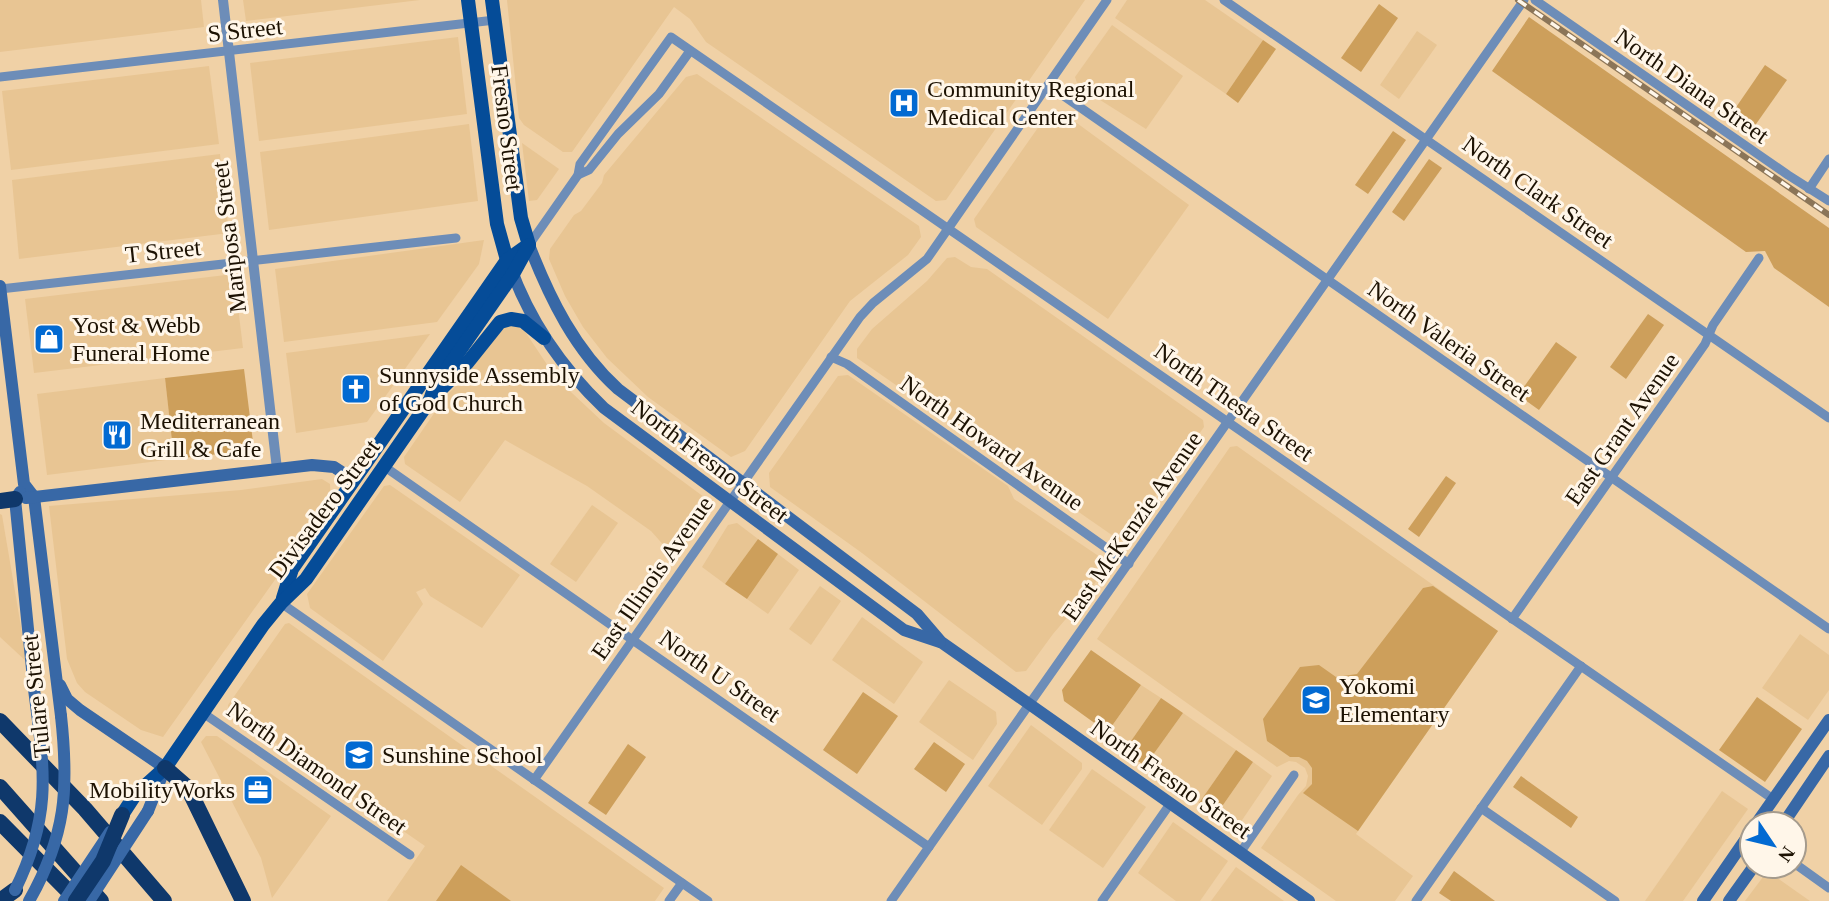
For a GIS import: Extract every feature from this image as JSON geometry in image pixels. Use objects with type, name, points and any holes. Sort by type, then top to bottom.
[{"type":"highway","points":[[0,720],[85,809],[164,901]]},
{"type":"highway","points":[[165,768],[188,788],[243,901]]},
{"type":"highway","points":[[0,787],[101,901]]},
{"type":"highway","points":[[0,822],[77,901],[103,861],[122,815]]},
{"type":"main road","name":"Fresno Street","points":[[468,0],[497,224],[510,267]]},
{"type":"main road","name":"Fresno Street","points":[[492,0],[520,210],[529,245]]},
{"type":"main road","name":"Divisadero Street","points":[[281,603],[292,569],[425,377],[529,245]]},
{"type":"main road","name":"North Fresno Street","points":[[529,245],[553,303],[584,353],[601,373],[634,401],[917,614],[941,642],[1309,901]]},
{"type":"main road","name":"Divisadero Street","points":[[89,901],[148,811],[165,768],[263,625],[306,579],[430,401],[435,386],[510,267]]},
{"type":"main road","name":"North Fresno Street","points":[[510,267],[544,338],[567,369],[604,408],[904,630],[941,642]]},
{"type":"main road","points":[[0,287],[24,484],[34,497]]},
{"type":"main road","points":[[430,401],[468,362],[500,322],[519,320],[531,326],[544,338]]},
{"type":"main road","points":[[384,467],[385,452],[413,409],[425,377]]},
{"type":"main road","points":[[8,500],[277,469],[323,465],[334,467],[354,480],[356,489],[331,527],[317,561]]},
{"type":"main road","points":[[8,500],[24,484]]},
{"type":"main road","name":"Tulare Street","points":[[29,901],[51,859],[62,820],[65,764],[34,497]]},
{"type":"main road","name":"Tulare Street","points":[[7,897],[35,845],[44,792],[43,759],[8,500]]},
{"type":"main road","points":[[55,675],[68,699],[80,710],[165,768]]},
{"type":"main road","points":[[1766,810],[1829,720]]},
{"type":"main road","points":[[1792,810],[1829,756]]},
{"type":"main road","name":"Divisadero Street","points":[[64,901],[135,795],[165,768]]},
{"type":"main road","points":[[1703,901],[1738,850]]},
{"type":"main road","points":[[1729,901],[1744,880]]},
{"type":"street","name":"Mariposa Street","points":[[223,0],[277,469]]},
{"type":"street","name":"East Illinois Avenue","points":[[534,779],[860,317],[921,264],[1107,0]]},
{"type":"street","name":"North Clark Street","points":[[1224,0],[1829,418]]},
{"type":"street","name":"East McKenzie Avenue","points":[[891,901],[1524,0]]},
{"type":"street","name":"North Diana Street","points":[[1535,0],[1829,201]]},
{"type":"street","name":"S Street","points":[[0,77],[495,20]]},
{"type":"street","name":"North Thesta Street","points":[[578,175],[580,164],[671,37],[1773,799]]},
{"type":"street","points":[[529,245],[578,175],[589,170],[618,134],[659,94],[690,51]]},
{"type":"street","name":"North Valeria Street","points":[[1048,85],[1829,629]]},
{"type":"street","points":[[1809,189],[1829,159]]},
{"type":"street","name":"T Street","points":[[0,287],[456,238]]},
{"type":"street","name":"East Grant Avenue","points":[[1513,619],[1759,258]]},
{"type":"street","name":"North Howard Avenue","points":[[831,357],[847,364],[1129,564]]},
{"type":"street","name":"North U Street","points":[[384,467],[929,847]]},
{"type":"street","points":[[281,603],[708,901]]},
{"type":"street","points":[[1416,901],[1581,666]]},
{"type":"street","name":"North Diamond Street","points":[[203,713],[410,855]]},
{"type":"street","points":[[1240,853],[1294,775]]},
{"type":"street","points":[[1102,901],[1170,804]]},
{"type":"street","points":[[1481,808],[1615,901]]},
{"type":"street","points":[[1808,873],[1829,888]]},
{"type":"street","points":[[669,901],[682,883]]},
{"type":"shaded area","points":[[0,0],[201,0],[204,27],[0,52]]},
{"type":"shaded area","points":[[243,0],[420,0],[246,21]]},
{"type":"shaded area","name":"Community Regional Medical Center","points":[[507,0],[1085,0],[946,200],[936,201],[706,42],[690,19],[674,7],[572,152],[563,152],[524,125],[519,118]]},
{"type":"shaded area","points":[[1127,0],[1205,0],[1263,40],[1226,94],[1115,18]]},
{"type":"shaded area","points":[[1379,4],[1398,18],[1361,72],[1341,58]]},
{"type":"shaded area","points":[[1529,17],[1829,228],[1829,307],[1774,268],[1765,251],[1746,252],[1492,71]]},
{"type":"shaded area","points":[[1112,25],[1183,76],[1146,129],[1078,86],[1075,77]]},
{"type":"shaded area","points":[[1417,31],[1437,45],[1399,99],[1380,85]]},
{"type":"shaded area","points":[[458,37],[467,114],[259,141],[250,63]]},
{"type":"shaded area","points":[[1263,40],[1276,49],[1238,103],[1226,94]]},
{"type":"shaded area","points":[[1765,65],[1787,80],[1749,134],[1728,119]]},
{"type":"shaded area","points":[[209,66],[219,144],[11,170],[2,91]]},
{"type":"shaded area","points":[[697,74],[919,226],[921,237],[908,255],[850,301],[745,451],[731,457],[648,397],[607,358],[583,327],[565,296],[549,259],[550,249],[574,215],[581,211],[602,183],[604,175],[686,77]]},
{"type":"shaded area","points":[[1059,110],[1189,205],[1108,319],[976,227],[974,219],[1049,112]]},
{"type":"shaded area","points":[[469,124],[478,201],[269,230],[260,152]]},
{"type":"shaded area","points":[[1393,131],[1406,140],[1368,194],[1355,185]]},
{"type":"shaded area","points":[[522,143],[559,169],[537,200],[529,201]]},
{"type":"shaded area","points":[[220,154],[229,233],[19,259],[12,180]]},
{"type":"shaded area","points":[[1429,159],[1442,168],[1404,221],[1392,212]]},
{"type":"shaded area","points":[[484,240],[479,264],[437,322],[284,342],[275,269]]},
{"type":"shaded area","points":[[955,257],[971,267],[987,269],[1203,420],[1204,427],[1125,539],[1119,540],[857,358],[857,349],[872,329],[927,281],[947,258]]},
{"type":"shaded area","points":[[234,274],[243,348],[34,373],[25,299]]},
{"type":"shaded area","points":[[1648,314],[1664,325],[1626,379],[1610,367]]},
{"type":"shaded area","points":[[514,325],[524,330],[556,378],[604,423],[708,500],[709,511],[675,558],[651,531],[587,486],[505,440],[460,502],[405,464],[404,457],[446,396],[467,375],[500,329]]},
{"type":"shaded area","points":[[430,334],[367,422],[296,433],[286,353]]},
{"type":"shaded area","points":[[1556,342],[1577,357],[1539,410],[1518,395]]},
{"type":"shaded area","points":[[244,369],[254,450],[174,459],[165,378]]},
{"type":"shaded area","points":[[848,375],[1008,486],[1014,499],[1106,561],[1106,567],[1088,593],[1026,671],[1016,672],[862,553],[770,487],[769,473],[838,376]]},
{"type":"shaded area","points":[[165,378],[174,459],[47,475],[37,394]]},
{"type":"shaded area","name":"Yokomi Elementary","points":[[1237,446],[1498,631],[1356,834],[1413,876],[1395,901],[1336,901],[1261,848],[1306,786],[1308,776],[1305,768],[1289,761],[1277,767],[1097,639],[1230,447]]},
{"type":"shaded area","points":[[1446,476],[1456,483],[1419,537],[1408,529]]},
{"type":"shaded area","points":[[322,479],[330,484],[331,501],[163,737],[141,730],[85,692],[77,683],[67,659],[49,506],[241,490]]},
{"type":"shaded area","points":[[390,485],[520,575],[482,628],[430,596],[425,588],[416,592],[423,604],[383,661],[310,608],[307,594],[384,486]]},
{"type":"shaded area","points":[[592,505],[618,523],[576,582],[550,564]]},
{"type":"shaded area","points":[[0,514],[2,515],[27,662],[0,637]]},
{"type":"shaded area","points":[[737,523],[758,539],[725,584],[702,567],[728,525]]},
{"type":"shaded area","points":[[758,539],[778,554],[747,599],[725,584]]},
{"type":"shaded area","points":[[778,554],[799,570],[768,614],[747,599]]},
{"type":"shaded area","points":[[820,586],[841,601],[811,645],[789,629]]},
{"type":"shaded area","points":[[1433,586],[1498,631],[1358,831],[1303,793],[1312,784],[1312,768],[1307,761],[1290,757],[1267,741],[1263,719],[1300,667],[1319,665],[1336,677],[1357,674],[1423,588]]},
{"type":"shaded area","points":[[862,617],[923,662],[894,704],[832,660]]},
{"type":"shaded area","points":[[289,623],[664,888],[655,901],[387,901],[425,846],[228,710],[228,705],[285,624]]},
{"type":"shaded area","points":[[1800,634],[1829,655],[1829,690],[1808,720],[1762,688]]},
{"type":"shaded area","points":[[1091,650],[1141,685],[1104,737],[1100,727],[1064,701],[1062,690]]},
{"type":"shaded area","points":[[949,680],[996,712],[997,724],[973,760],[919,722]]},
{"type":"shaded area","points":[[1141,685],[1161,698],[1124,751],[1104,737]]},
{"type":"shaded area","points":[[863,692],[898,716],[857,774],[823,750]]},
{"type":"shaded area","points":[[1757,697],[1802,729],[1765,782],[1719,750]]},
{"type":"shaded area","points":[[1161,698],[1183,713],[1145,766],[1124,751]]},
{"type":"shaded area","points":[[1183,713],[1236,750],[1199,803],[1145,766]]},
{"type":"shaded area","points":[[1031,725],[1082,763],[1082,769],[1042,825],[988,786]]},
{"type":"shaded area","points":[[206,736],[217,736],[331,816],[272,898],[261,858],[201,742]]},
{"type":"shaded area","points":[[934,742],[965,764],[946,792],[914,769]]},
{"type":"shaded area","points":[[628,744],[646,757],[606,815],[588,803]]},
{"type":"shaded area","points":[[1236,750],[1253,762],[1216,815],[1199,803]]},
{"type":"shaded area","points":[[1253,762],[1272,776],[1236,829],[1216,815]]},
{"type":"shaded area","points":[[1092,769],[1146,807],[1103,868],[1049,830]]},
{"type":"shaded area","points":[[1521,776],[1578,817],[1571,828],[1513,787]]},
{"type":"shaded area","points":[[1722,791],[1748,809],[1738,810],[1738,823],[1683,901],[1645,901]]},
{"type":"shaded area","points":[[1173,822],[1228,861],[1200,901],[1176,901],[1138,873]]},
{"type":"shaded area","points":[[461,865],[511,901],[436,901]]},
{"type":"shaded area","points":[[1236,867],[1253,879],[1284,901],[1211,901]]},
{"type":"shaded area","points":[[1454,871],[1495,901],[1451,901],[1439,893]]},
{"type":"shaded area","points":[[1761,880],[1780,880],[1810,901],[1745,901]]},
{"type":"railway","points":[[1518,0],[1829,215]]},
{"type":"place","name":"Community Regional Medical Center","points":[[904,103]]},
{"type":"place","name":"Yost & Webb Funeral Home","points":[[49,339]]},
{"type":"place","name":"Sunnyside Assembly of God Church","points":[[356,389]]},
{"type":"place","name":"Mediterranean Grill & Cafe","points":[[117,435]]},
{"type":"place","name":"Yokomi Elementary","points":[[1316,700]]},
{"type":"place","name":"Sunshine School","points":[[359,755]]},
{"type":"place","name":"MobilityWorks","points":[[258,790]]}]
